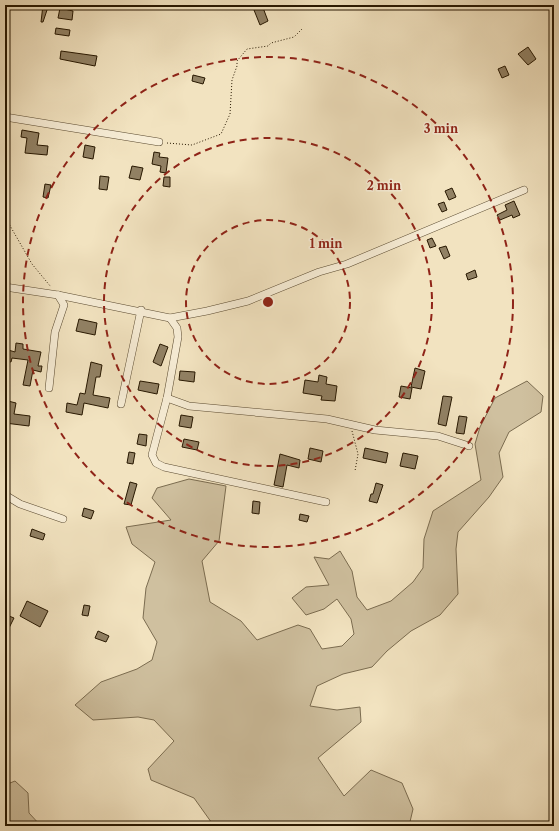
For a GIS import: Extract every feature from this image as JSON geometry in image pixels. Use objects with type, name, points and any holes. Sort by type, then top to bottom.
[{"type":"street","points":[[5,117],[159,142]]},
{"type":"street","points":[[5,287],[141,310],[170,318],[207,312],[248,301],[319,272],[347,264],[524,190]]},
{"type":"street","points":[[48,388],[55,332],[64,306],[58,295]]},
{"type":"street","points":[[122,404],[141,310]]},
{"type":"street","points":[[170,318],[177,328],[178,337],[167,398],[152,455],[156,462],[164,467],[326,502]]},
{"type":"street","points":[[167,398],[189,406],[351,423],[375,430],[438,436],[468,446]]},
{"type":"street","points":[[5,495],[20,504],[63,519]]},
{"type":"path","points":[[159,142],[192,145],[221,134],[230,114],[232,80],[237,66],[237,61],[247,49],[268,46],[271,43],[294,37],[302,29]]},
{"type":"path","points":[[5,217],[32,264],[58,295]]},
{"type":"path","points":[[351,423],[358,454],[355,471]]},
{"type":"shaded area","points":[[527,381],[543,396],[541,412],[509,432],[499,453],[503,477],[489,497],[458,532],[456,549],[458,594],[440,615],[411,631],[387,651],[372,667],[343,674],[317,686],[310,706],[337,710],[360,707],[361,722],[318,758],[344,796],[371,770],[402,783],[413,809],[409,826],[214,826],[194,798],[151,780],[148,769],[174,741],[154,720],[138,717],[93,720],[75,705],[101,682],[137,669],[152,660],[157,642],[143,618],[146,588],[155,562],[132,544],[126,527],[171,520],[152,498],[157,488],[189,479],[226,486],[219,541],[202,561],[210,602],[241,621],[257,640],[298,625],[310,629],[322,649],[342,646],[354,634],[351,619],[337,599],[324,609],[306,615],[292,598],[306,587],[329,585],[314,557],[329,559],[340,551],[352,571],[357,597],[367,610],[391,601],[413,582],[423,568],[424,539],[433,511],[481,480],[475,444],[480,427],[495,398]]},
{"type":"shaded area","points":[[15,781],[28,793],[29,813],[41,826],[5,826],[5,785]]},
{"type":"building","points":[[43,5],[48,7],[43,22],[41,22]]},
{"type":"building","points":[[252,5],[262,5],[268,21],[260,25]]},
{"type":"building","points":[[60,8],[73,11],[72,20],[58,18]]},
{"type":"building","points":[[56,28],[70,30],[69,36],[55,34]]},
{"type":"building","points":[[528,47],[536,59],[528,65],[518,54]]},
{"type":"building","points":[[61,51],[97,56],[95,66],[60,59]]},
{"type":"building","points":[[505,66],[509,75],[502,78],[498,69]]},
{"type":"building","points":[[193,75],[205,78],[203,84],[192,81]]},
{"type":"building","points":[[22,130],[39,133],[37,145],[48,146],[47,155],[25,153],[27,138],[21,137]]},
{"type":"building","points":[[85,145],[95,147],[93,159],[83,157]]},
{"type":"building","points":[[154,152],[160,153],[159,157],[168,158],[166,173],[160,172],[161,166],[152,164]]},
{"type":"building","points":[[132,166],[143,168],[140,180],[129,178]]},
{"type":"building","points":[[100,176],[109,177],[107,190],[99,189]]},
{"type":"building","points":[[164,177],[170,177],[170,187],[163,186]]},
{"type":"building","points":[[45,184],[51,185],[48,198],[43,197]]},
{"type":"building","points":[[452,188],[456,197],[449,200],[445,191]]},
{"type":"building","points":[[514,201],[520,215],[513,218],[512,215],[500,220],[497,215],[507,210],[505,205]]},
{"type":"building","points":[[444,202],[447,210],[442,212],[438,204]]},
{"type":"building","points":[[432,238],[436,246],[430,248],[427,240]]},
{"type":"building","points":[[446,246],[450,256],[444,259],[439,248]]},
{"type":"building","points":[[475,270],[477,277],[468,280],[466,274]]},
{"type":"building","points":[[79,319],[97,323],[95,335],[76,331]]},
{"type":"building","points":[[16,343],[23,344],[23,349],[41,352],[38,366],[42,366],[41,372],[33,370],[30,386],[23,385],[28,360],[12,358],[11,362],[5,361],[5,349],[15,352]]},
{"type":"building","points":[[160,344],[168,347],[161,366],[153,362]]},
{"type":"building","points":[[91,362],[102,365],[100,377],[96,377],[93,395],[110,398],[108,408],[84,403],[82,415],[66,412],[67,403],[77,405],[80,393],[85,394]]},
{"type":"building","points":[[415,368],[425,371],[421,389],[411,387]]},
{"type":"building","points":[[180,371],[195,372],[194,382],[179,380]]},
{"type":"building","points":[[319,375],[327,377],[326,384],[337,386],[335,401],[321,400],[322,396],[303,393],[305,380],[318,382]]},
{"type":"building","points":[[140,381],[159,384],[157,394],[138,390]]},
{"type":"building","points":[[401,386],[412,388],[410,399],[399,397]]},
{"type":"building","points":[[443,396],[452,397],[446,426],[438,424]]},
{"type":"building","points":[[8,401],[16,403],[14,414],[30,416],[29,426],[5,423],[5,410]]},
{"type":"building","points":[[181,415],[193,417],[191,428],[179,426]]},
{"type":"building","points":[[459,416],[467,417],[464,434],[456,433]]},
{"type":"building","points":[[139,434],[147,435],[146,446],[137,444]]},
{"type":"building","points":[[184,439],[199,442],[197,450],[182,447]]},
{"type":"building","points":[[310,448],[323,451],[321,462],[308,459]]},
{"type":"building","points":[[365,448],[388,453],[386,463],[363,458]]},
{"type":"building","points":[[129,452],[135,453],[133,464],[127,463]]},
{"type":"building","points":[[403,453],[418,456],[415,469],[400,466]]},
{"type":"building","points":[[280,454],[300,460],[299,468],[287,465],[283,487],[274,485]]},
{"type":"building","points":[[130,482],[137,484],[131,505],[124,504]]},
{"type":"building","points":[[376,483],[383,485],[377,503],[369,501]]},
{"type":"building","points":[[253,501],[260,502],[259,514],[252,513]]},
{"type":"building","points":[[84,508],[94,511],[91,519],[82,516]]},
{"type":"building","points":[[300,514],[309,516],[307,522],[299,520]]},
{"type":"building","points":[[32,529],[45,534],[43,540],[30,536]]},
{"type":"building","points":[[27,601],[48,611],[40,627],[20,616]]},
{"type":"building","points":[[84,605],[90,606],[88,616],[82,615]]},
{"type":"building","points":[[9,616],[14,618],[5,636],[5,624]]},
{"type":"building","points":[[98,631],[109,636],[106,642],[95,638]]}]
